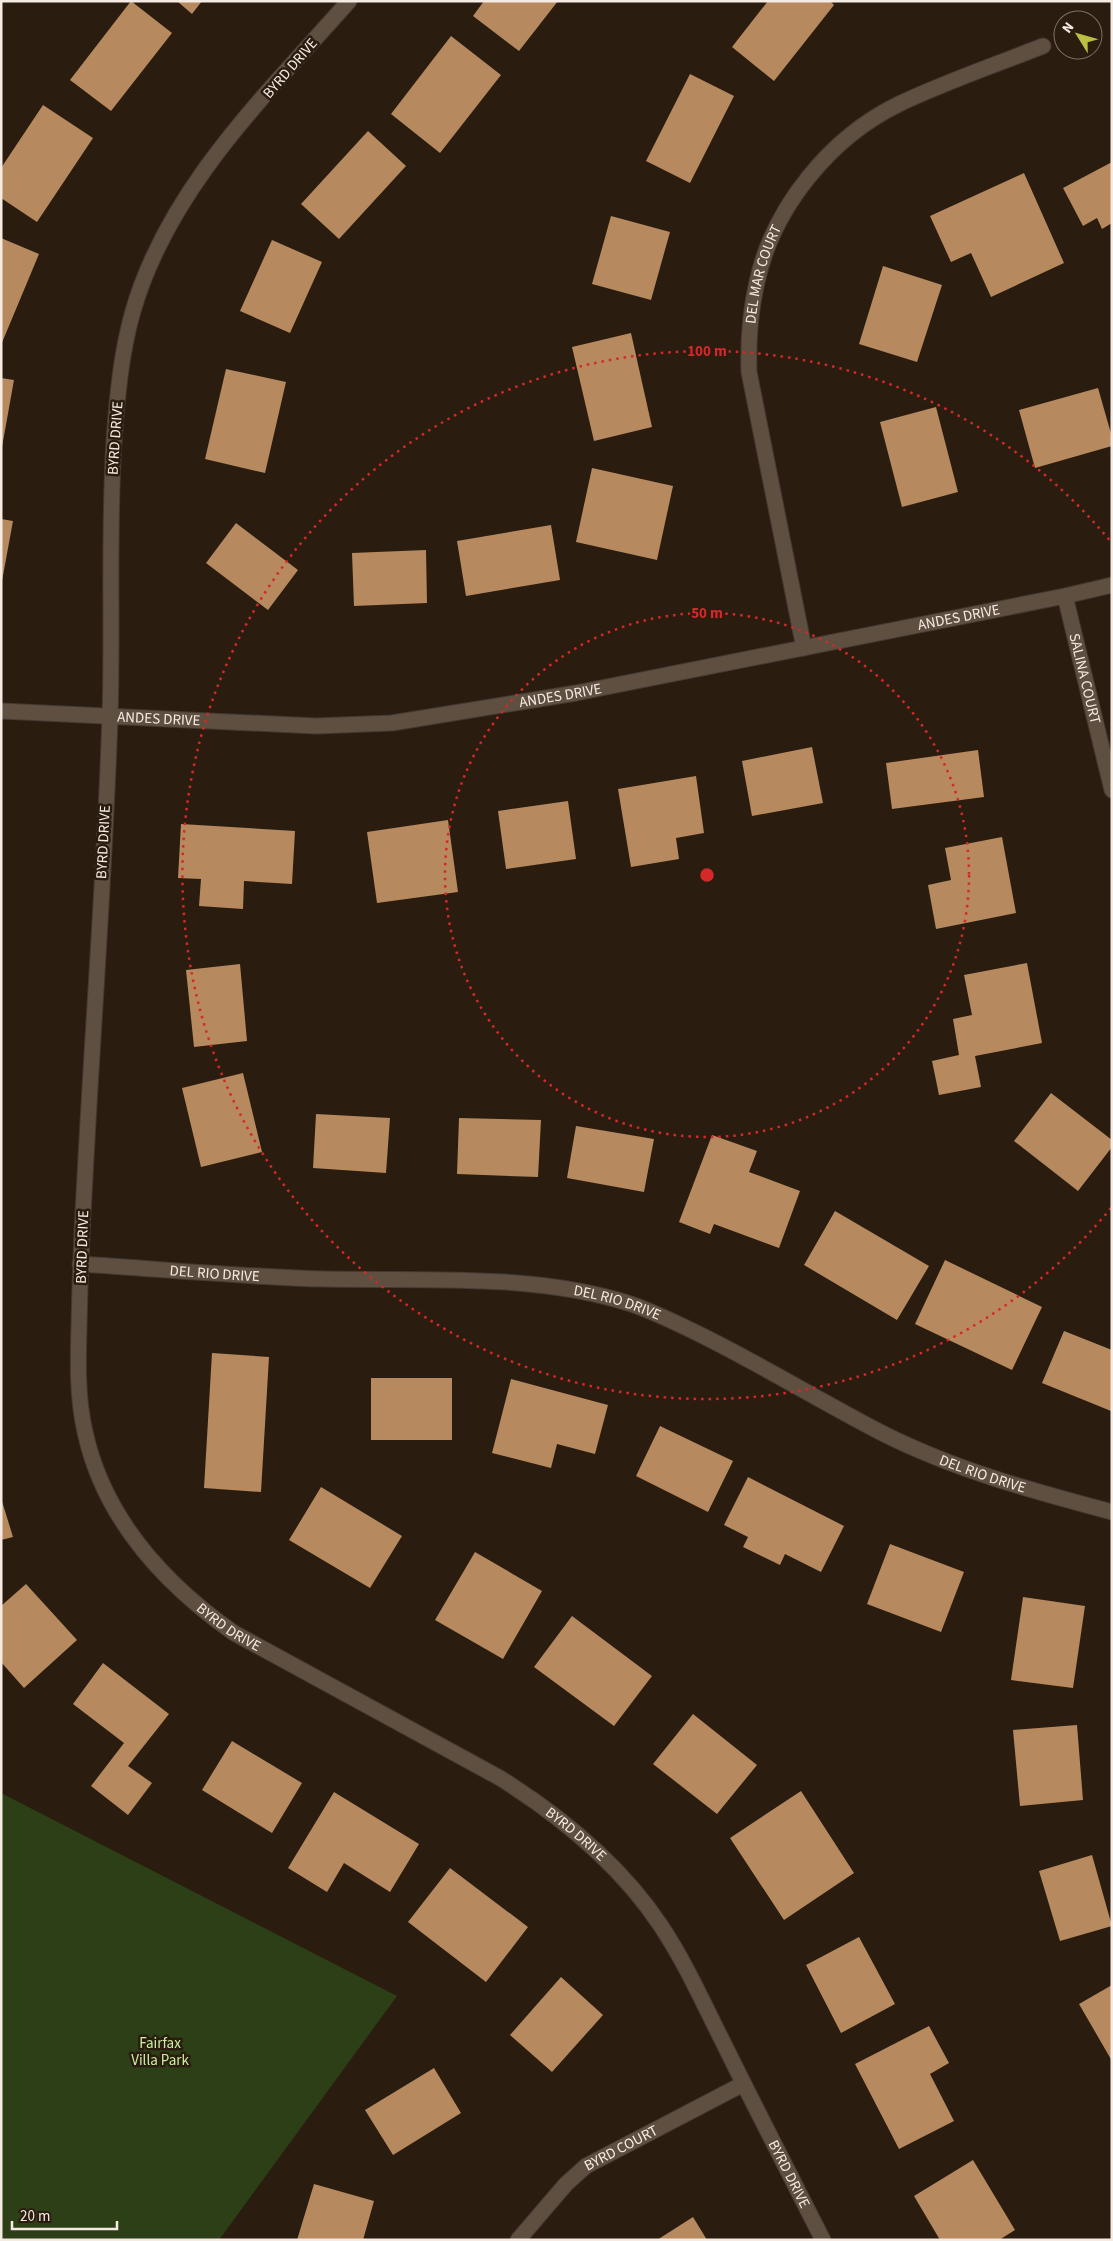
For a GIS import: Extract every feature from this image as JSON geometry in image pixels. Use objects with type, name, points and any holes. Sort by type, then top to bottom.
[{"type":"street","name":"BYRD DRIVE","points":[[349,1],[248,116],[195,182],[166,232],[148,270],[134,310],[122,359],[111,489],[110,717],[80,1264],[78,1386],[85,1433],[108,1498],[123,1525],[145,1555],[184,1595],[234,1633],[500,1778],[542,1805],[581,1836],[624,1880],[661,1926],[689,1975],[823,2240]]},
{"type":"street","name":"DEL MAR COURT","points":[[804,648],[749,372],[748,341],[750,315],[757,280],[766,251],[782,217],[799,191],[822,162],[849,136],[898,104],[1043,46]]},
{"type":"street","name":"ANDES DRIVE","points":[[1,711],[316,726],[392,723],[576,692],[1065,596],[1112,585]]},
{"type":"street","name":"SALINA COURT","points":[[1065,596],[1112,790]]},
{"type":"street","name":"DEL RIO DRIVE","points":[[80,1264],[319,1279],[513,1282],[594,1294],[630,1304],[664,1317],[730,1350],[883,1434],[968,1471],[1008,1485],[1112,1512]]},
{"type":"street","name":"BYRD COURT","points":[[518,2240],[566,2184],[586,2166],[743,2084]]},
{"type":"green space","name":"Fairfax Villa Park","points":[[1,1793],[397,1996],[219,2240],[1,2240]]},
{"type":"building","points":[[131,1],[172,33],[111,111],[70,80]]},
{"type":"building","points":[[177,1],[202,1],[192,14]]},
{"type":"building","points":[[484,1],[558,1],[519,51],[473,16]]},
{"type":"building","points":[[768,1],[830,1],[834,5],[774,81],[732,47]]},
{"type":"building","points":[[451,36],[501,75],[440,153],[391,114]]},
{"type":"building","points":[[690,74],[734,96],[690,183],[646,161]]},
{"type":"building","points":[[43,105],[93,138],[37,222],[1,198],[1,168]]},
{"type":"building","points":[[368,131],[406,166],[339,239],[301,204]]},
{"type":"building","points":[[1112,162],[1112,223],[1102,229],[1097,218],[1083,226],[1063,188]]},
{"type":"building","points":[[1024,173],[1064,263],[991,297],[971,253],[951,262],[930,216]]},
{"type":"building","points":[[611,216],[670,232],[651,300],[592,284]]},
{"type":"building","points":[[1,238],[39,254],[1,345]]},
{"type":"building","points":[[272,240],[322,262],[290,333],[240,311]]},
{"type":"building","points":[[883,266],[942,285],[917,362],[859,344]]},
{"type":"building","points":[[631,333],[652,427],[594,441],[572,347]]},
{"type":"building","points":[[226,369],[286,382],[265,473],[205,459]]},
{"type":"building","points":[[1,378],[14,380],[2,447],[1,447]]},
{"type":"building","points":[[1098,388],[1112,437],[1112,446],[1035,468],[1019,410]]},
{"type":"building","points":[[936,407],[958,492],[902,507],[880,422]]},
{"type":"building","points":[[592,468],[673,486],[657,560],[576,542]]},
{"type":"building","points":[[1,519],[13,521],[2,581],[1,581]]},
{"type":"building","points":[[236,523],[298,570],[268,610],[206,563]]},
{"type":"building","points":[[551,525],[560,580],[466,596],[457,541]]},
{"type":"building","points":[[426,550],[427,603],[354,606],[352,553]]},
{"type":"building","points":[[812,747],[823,803],[752,816],[742,761]]},
{"type":"building","points":[[978,750],[984,797],[892,809],[886,763]]},
{"type":"building","points":[[696,776],[704,833],[676,838],[679,859],[631,867],[618,789]]},
{"type":"building","points":[[568,801],[576,859],[506,869],[498,811]]},
{"type":"building","points":[[448,820],[458,892],[377,903],[367,832]]},
{"type":"building","points":[[181,824],[295,831],[292,884],[244,881],[243,909],[199,906],[201,879],[178,878]]},
{"type":"building","points":[[1002,837],[1016,913],[936,929],[928,885],[951,880],[945,848]]},
{"type":"building","points":[[1027,963],[1042,1043],[975,1056],[981,1087],[939,1095],[932,1061],[959,1055],[953,1019],[972,1015],[964,975]]},
{"type":"building","points":[[240,964],[247,1041],[194,1047],[186,970]]},
{"type":"building","points":[[243,1073],[262,1152],[201,1167],[182,1088]]},
{"type":"building","points":[[1051,1093],[1112,1140],[1112,1147],[1078,1191],[1014,1141]]},
{"type":"building","points":[[316,1114],[390,1118],[386,1173],[313,1168]]},
{"type":"building","points":[[459,1118],[541,1120],[538,1177],[457,1174]]},
{"type":"building","points":[[576,1126],[654,1139],[644,1192],[567,1178]]},
{"type":"building","points":[[712,1135],[757,1151],[749,1172],[800,1191],[779,1248],[714,1224],[710,1234],[679,1222]]},
{"type":"building","points":[[835,1211],[929,1266],[897,1320],[804,1265]]},
{"type":"building","points":[[945,1260],[1042,1307],[1012,1370],[915,1324]]},
{"type":"building","points":[[1064,1331],[1112,1350],[1111,1411],[1042,1383]]},
{"type":"building","points":[[212,1353],[269,1357],[261,1492],[204,1488]]},
{"type":"building","points":[[371,1378],[452,1378],[452,1440],[371,1440]]},
{"type":"building","points":[[511,1379],[608,1405],[595,1454],[557,1444],[551,1468],[492,1453]]},
{"type":"building","points":[[660,1426],[733,1461],[708,1512],[636,1476]]},
{"type":"building","points":[[748,1477],[844,1526],[821,1572],[785,1554],[780,1565],[743,1547],[748,1537],[724,1525]]},
{"type":"building","points":[[321,1487],[402,1536],[370,1588],[289,1540]]},
{"type":"building","points":[[1,1498],[13,1537],[1,1540]]},
{"type":"building","points":[[890,1544],[964,1572],[941,1632],[867,1604]]},
{"type":"building","points":[[475,1552],[542,1591],[503,1659],[435,1620]]},
{"type":"building","points":[[26,1584],[77,1640],[24,1688],[1,1662],[1,1606]]},
{"type":"building","points":[[1023,1597],[1085,1606],[1073,1688],[1011,1680]]},
{"type":"building","points":[[572,1616],[652,1676],[614,1726],[534,1667]]},
{"type":"building","points":[[103,1663],[169,1714],[128,1766],[152,1783],[128,1815],[91,1786],[124,1743],[73,1704]]},
{"type":"building","points":[[693,1714],[757,1765],[717,1814],[653,1764]]},
{"type":"building","points":[[1077,1725],[1083,1800],[1020,1806],[1013,1730]]},
{"type":"building","points":[[232,1741],[302,1783],[272,1833],[202,1790]]},
{"type":"building","points":[[801,1791],[854,1873],[784,1920],[730,1838]]},
{"type":"building","points":[[334,1792],[419,1844],[390,1892],[344,1863],[327,1892],[288,1868]]},
{"type":"building","points":[[1092,1855],[1112,1926],[1060,1941],[1039,1871]]},
{"type":"building","points":[[450,1868],[528,1927],[486,1982],[408,1922]]},
{"type":"building","points":[[859,1937],[895,2004],[841,2033],[806,1965]]},
{"type":"building","points":[[561,1977],[603,2015],[552,2072],[510,2035]]},
{"type":"building","points":[[1112,1985],[1112,2061],[1079,2004]]},
{"type":"building","points":[[929,2026],[949,2063],[930,2074],[954,2121],[899,2149],[855,2064]]},
{"type":"building","points":[[434,2068],[461,2113],[393,2155],[365,2110]]},
{"type":"building","points":[[973,2160],[1015,2230],[999,2240],[940,2240],[914,2196]]},
{"type":"building","points":[[314,2184],[374,2201],[363,2240],[297,2240]]},
{"type":"building","points":[[693,2217],[707,2240],[657,2240]]}]
